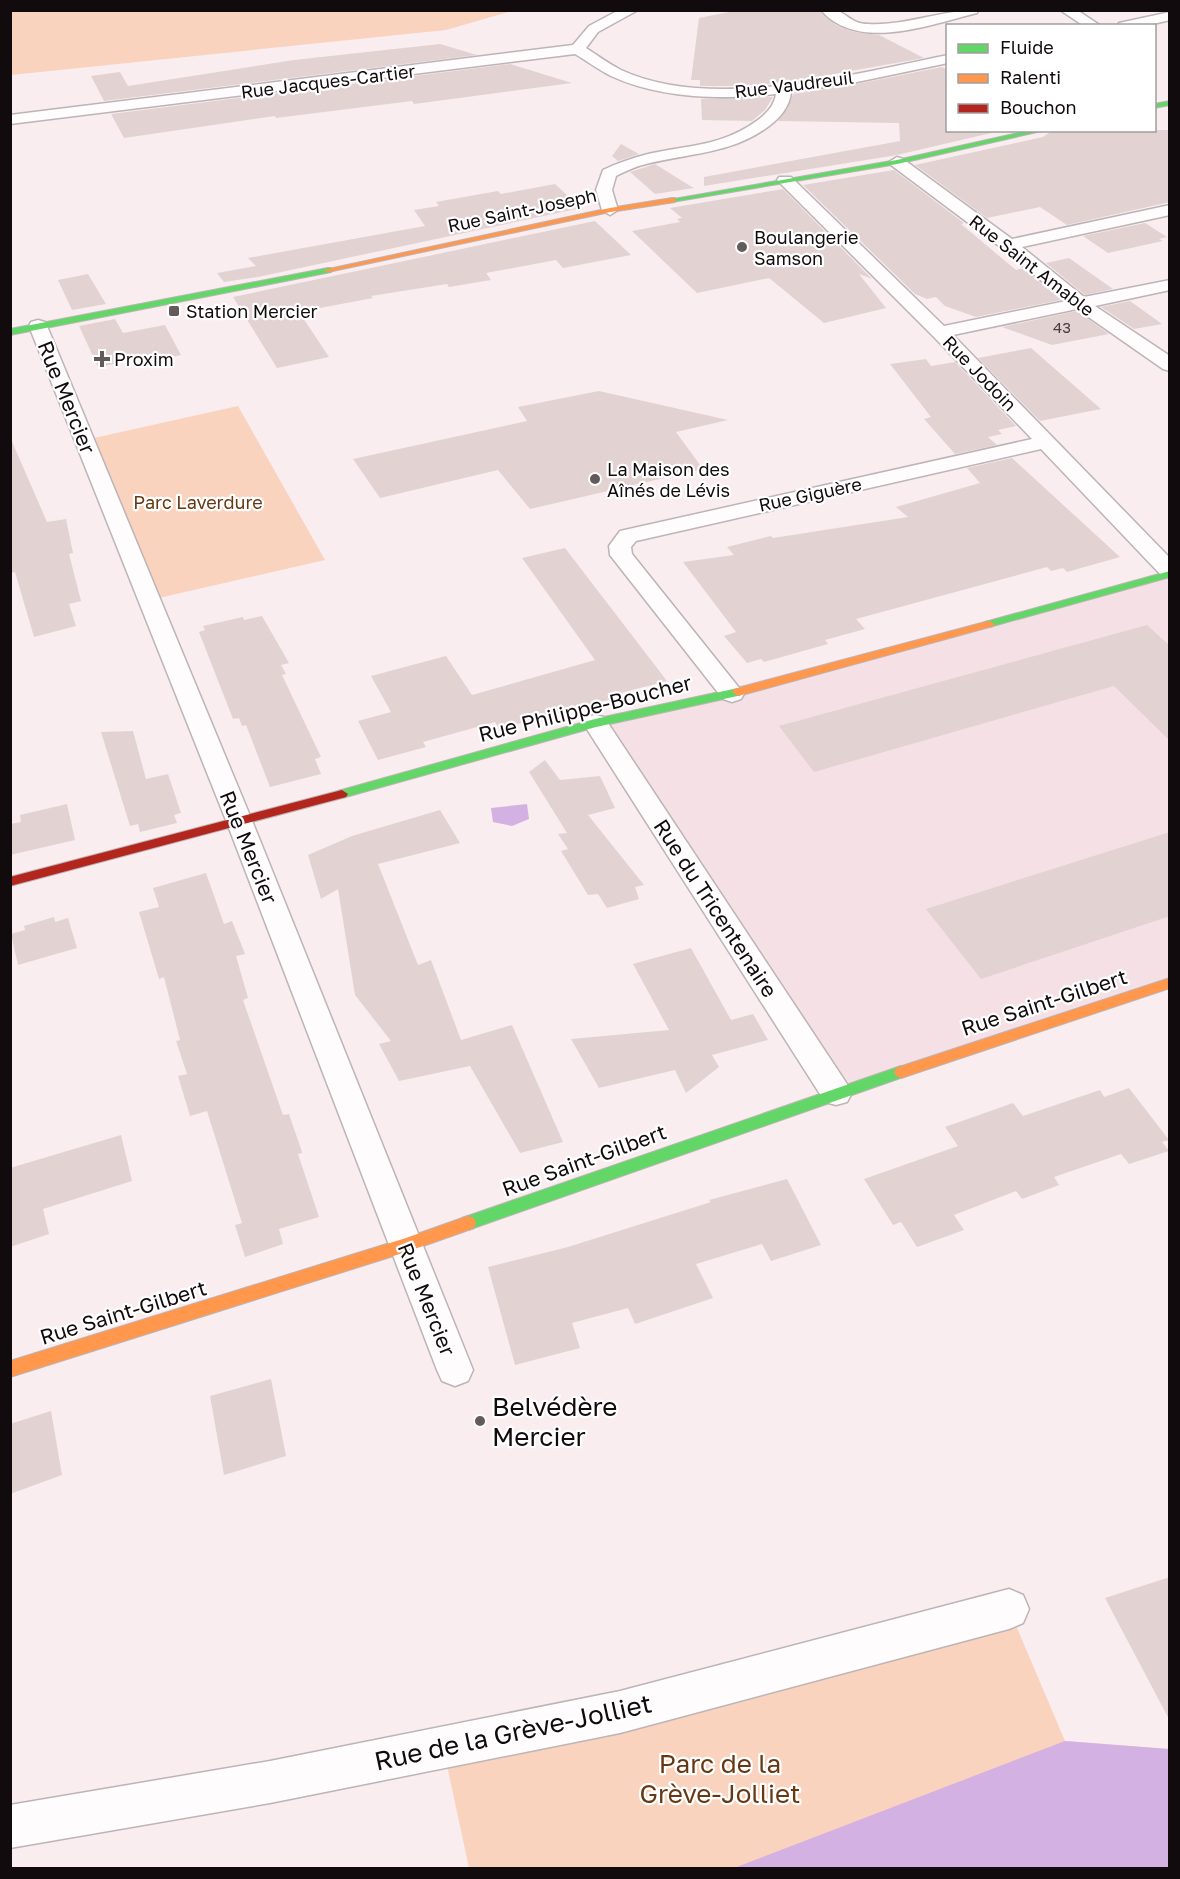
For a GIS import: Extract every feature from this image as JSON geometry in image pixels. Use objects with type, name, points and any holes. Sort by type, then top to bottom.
[{"type":"street","points":[[578,49],[584,36],[596,27],[632,10]]},
{"type":"street","points":[[827,10],[843,22],[856,27],[875,28],[972,10]]},
{"type":"street","points":[[1066,10],[1091,24]]},
{"type":"street","points":[[1133,24],[1170,16]]},
{"type":"street","name":"Rue Vaudreuil","points":[[578,49],[597,64],[652,86],[711,93],[783,89],[946,59]]},
{"type":"street","name":"Rue Jacques-Cartier","points":[[10,120],[578,49]]},
{"type":"street","points":[[610,210],[604,190],[609,173],[638,161],[713,148],[740,140],[770,118],[781,105],[784,96],[783,89]]},
{"type":"street","name":"Rue Saint-Joseph","points":[[10,332],[166,300],[258,285],[610,210],[897,162],[1034,132]]},
{"type":"street","name":"Rue Saint Amable","points":[[897,162],[1009,245],[1081,304],[1170,365]]},
{"type":"street","name":"Rue Jodoin","points":[[785,180],[940,332],[1170,572]]},
{"type":"street","points":[[1009,245],[1170,210]]},
{"type":"street","points":[[940,332],[1170,285]]},
{"type":"street","name":"Rue Mercier","points":[[38,326],[240,823],[455,1370]]},
{"type":"street","name":"Rue Giguère","points":[[732,694],[621,555],[620,546],[628,536],[1046,442]]},
{"type":"street","name":"Rue Philippe-Boucher","points":[[10,882],[240,823],[595,723],[732,694],[1170,572]]},
{"type":"street","name":"Rue du Tricentenaire","points":[[595,723],[836,1093]]},
{"type":"street","name":"Rue Saint-Gilbert","points":[[10,1369],[406,1245],[836,1093],[1170,983]]},
{"type":"street","name":"Rue de la Grève-Jolliet","points":[[10,1827],[270,1782],[620,1712],[1009,1609]]},
{"type":"shaded area","points":[[1169,574],[1169,983],[836,1093],[595,723]]},
{"type":"shaded area","points":[[527,804],[529,819],[512,826],[493,822],[491,808]]},
{"type":"shaded area","points":[[1065,1741],[1169,1749],[1169,1868],[734,1868]]},
{"type":"green space","points":[[10,11],[512,11],[446,30],[11,75]]},
{"type":"green space","name":"Parc Laverdure","points":[[238,406],[325,560],[150,600],[85,440]]},
{"type":"green space","name":"Parc de la Grève-Jolliet","points":[[1009,1609],[1065,1741],[1169,1749],[1169,1868],[469,1868],[443,1747]]},
{"type":"building","points":[[739,10],[819,10],[836,25],[854,32],[879,35],[924,58],[783,83],[700,86],[700,80],[691,80],[699,18]]},
{"type":"building","points":[[440,44],[477,55],[104,101],[91,76],[120,72],[128,86],[294,60]]},
{"type":"building","points":[[510,64],[572,83],[414,104],[412,101],[276,118],[275,116],[124,138],[111,114]]},
{"type":"building","points":[[942,67],[946,69],[946,132],[995,132],[897,155],[704,186],[704,177],[900,141],[899,123],[778,121],[788,108],[793,94]]},
{"type":"building","points":[[773,97],[765,110],[752,121],[702,120],[701,99]]},
{"type":"building","points":[[1170,130],[1170,202],[1067,225],[1040,207],[987,218],[915,165],[1043,137],[1050,132]]},
{"type":"building","points":[[621,144],[639,154],[618,161],[612,156]]},
{"type":"building","points":[[655,164],[694,188],[655,194],[630,172]]},
{"type":"building","points":[[894,170],[964,223],[961,224],[1016,270],[1023,268],[1061,300],[976,317],[945,306],[936,297],[927,299],[915,294],[803,185]]},
{"type":"building","points":[[555,184],[581,208],[258,277],[224,282],[217,273],[256,266],[248,258],[425,226],[414,210],[439,206],[436,202],[498,191],[501,194]]},
{"type":"building","name":"Boulangerie Samson","points":[[783,189],[872,279],[859,274],[886,308],[824,323],[769,278],[697,293],[632,231],[680,222],[677,219],[682,218],[670,208]]},
{"type":"building","points":[[595,221],[631,255],[563,268],[556,260],[486,273],[491,280],[449,287],[447,284],[371,296],[373,298],[299,312],[329,357],[277,368],[233,297]]},
{"type":"building","points":[[1145,223],[1167,237],[1159,239],[1163,241],[1108,253],[1083,236]]},
{"type":"building","points":[[1069,258],[1113,289],[1085,295],[1046,263]]},
{"type":"building","points":[[88,274],[106,304],[72,310],[58,280]]},
{"type":"building","points":[[1130,301],[1162,324],[1134,329],[1101,307]]},
{"type":"building","points":[[1077,311],[1109,334],[1052,345],[1002,327]]},
{"type":"building","points":[[115,319],[123,333],[165,325],[181,355],[142,363],[140,359],[98,367],[79,326]]},
{"type":"building","points":[[1031,348],[1101,409],[1040,421],[978,358]]},
{"type":"building","points":[[926,359],[931,366],[955,362],[1016,426],[998,430],[1002,434],[988,437],[997,445],[955,454],[924,419],[931,417],[890,364]]},
{"type":"building","points":[[599,391],[728,420],[676,432],[703,469],[530,509],[498,470],[380,498],[353,459],[527,421],[518,407]]},
{"type":"building","points":[[10,437],[47,522],[66,519],[73,553],[69,554],[81,601],[69,604],[76,626],[34,637],[15,572],[10,573]]},
{"type":"building","points":[[1012,458],[1120,557],[1067,572],[1063,568],[1051,571],[1047,567],[856,619],[865,629],[825,640],[828,644],[764,662],[761,659],[747,663],[724,636],[736,632],[683,562],[734,555],[727,547],[771,536],[773,538],[908,517],[896,507],[980,483],[967,468]]},
{"type":"building","points":[[565,548],[667,681],[613,695],[615,698],[499,729],[495,722],[423,742],[426,747],[378,760],[358,721],[391,712],[371,676],[446,656],[472,695],[595,660],[522,558]]},
{"type":"building","points":[[262,616],[289,663],[281,665],[286,674],[282,675],[321,757],[315,759],[321,774],[270,787],[246,725],[242,726],[239,718],[233,719],[199,632],[205,630],[203,626],[243,617],[244,620]]},
{"type":"building","points":[[1147,625],[1170,646],[1170,741],[1114,686],[814,772],[779,726]]},
{"type":"building","points":[[133,731],[146,779],[168,774],[181,813],[174,815],[177,823],[140,832],[138,824],[130,826],[101,732]]},
{"type":"building","points":[[545,760],[560,780],[600,776],[615,808],[588,815],[644,885],[635,887],[639,899],[607,908],[598,894],[588,895],[561,851],[568,849],[558,834],[567,833],[529,772]]},
{"type":"building","points":[[67,804],[75,840],[10,855],[10,824],[21,822],[20,815]]},
{"type":"building","points":[[440,810],[460,843],[378,864],[418,965],[431,960],[461,1040],[512,1025],[563,1142],[520,1153],[470,1066],[399,1081],[379,1044],[391,1041],[355,995],[338,889],[321,899],[308,855],[352,836]]},
{"type":"building","points":[[1170,832],[1170,916],[981,979],[926,909]]},
{"type":"building","points":[[206,873],[224,924],[232,921],[245,954],[236,956],[248,998],[243,1000],[283,1115],[289,1114],[302,1153],[298,1154],[319,1217],[279,1229],[283,1244],[245,1257],[235,1225],[242,1223],[207,1111],[190,1116],[178,1076],[187,1074],[176,1041],[180,1040],[164,977],[159,979],[139,912],[159,907],[153,888]]},
{"type":"building","points":[[54,917],[55,922],[68,918],[77,948],[18,965],[11,934],[25,930],[24,926]]},
{"type":"building","points":[[691,948],[731,1020],[753,1014],[768,1040],[712,1055],[719,1067],[686,1093],[675,1070],[599,1088],[571,1039],[669,1030],[633,964]]},
{"type":"building","points":[[1129,1088],[1169,1140],[1162,1142],[1169,1151],[1129,1164],[1121,1154],[1054,1177],[1059,1185],[1022,1199],[1016,1191],[954,1215],[964,1230],[917,1247],[901,1222],[893,1225],[864,1179],[958,1146],[945,1127],[1013,1103],[1023,1116],[1100,1090],[1104,1097]]},
{"type":"building","points":[[121,1135],[132,1181],[43,1209],[49,1234],[10,1247],[10,1168]]},
{"type":"building","points":[[787,1179],[821,1245],[771,1261],[762,1244],[696,1264],[713,1298],[635,1324],[628,1308],[572,1323],[580,1348],[515,1365],[488,1267],[568,1247],[711,1202],[709,1200]]},
{"type":"building","points":[[271,1379],[286,1456],[224,1475],[210,1396]]},
{"type":"building","points":[[51,1411],[62,1475],[10,1494],[10,1424]]},
{"type":"building","points":[[1170,1577],[1170,1721],[1105,1598]]},
{"type":"traffic: fast","points":[[1156,106],[1170,103]]},
{"type":"traffic: fast","points":[[672,200],[897,162],[1034,132]]},
{"type":"traffic: fast","points":[[10,332],[328,270]]},
{"type":"traffic: fast","points":[[989,624],[1170,574]]},
{"type":"traffic: fast","points":[[342,794],[595,723],[738,692]]},
{"type":"traffic: fast","points":[[468,1223],[901,1072]]},
{"type":"traffic: slow","points":[[328,270],[610,210],[672,200]]},
{"type":"traffic: slow","points":[[738,692],[989,624]]},
{"type":"traffic: slow","points":[[901,1072],[1170,983]]},
{"type":"traffic: slow","points":[[10,1369],[406,1245],[468,1223]]},
{"type":"traffic: jam","points":[[10,882],[342,794]]},
{"type":"place","name":"Boulangerie Samson","points":[[742,247]]},
{"type":"place","name":"Station Mercier","points":[[174,311]]},
{"type":"place","name":"Proxim","points":[[102,359]]},
{"type":"place","name":"La Maison des Aînés de Lévis","points":[[595,479]]},
{"type":"place","name":"Belvédère Mercier","points":[[480,1421]]}]
